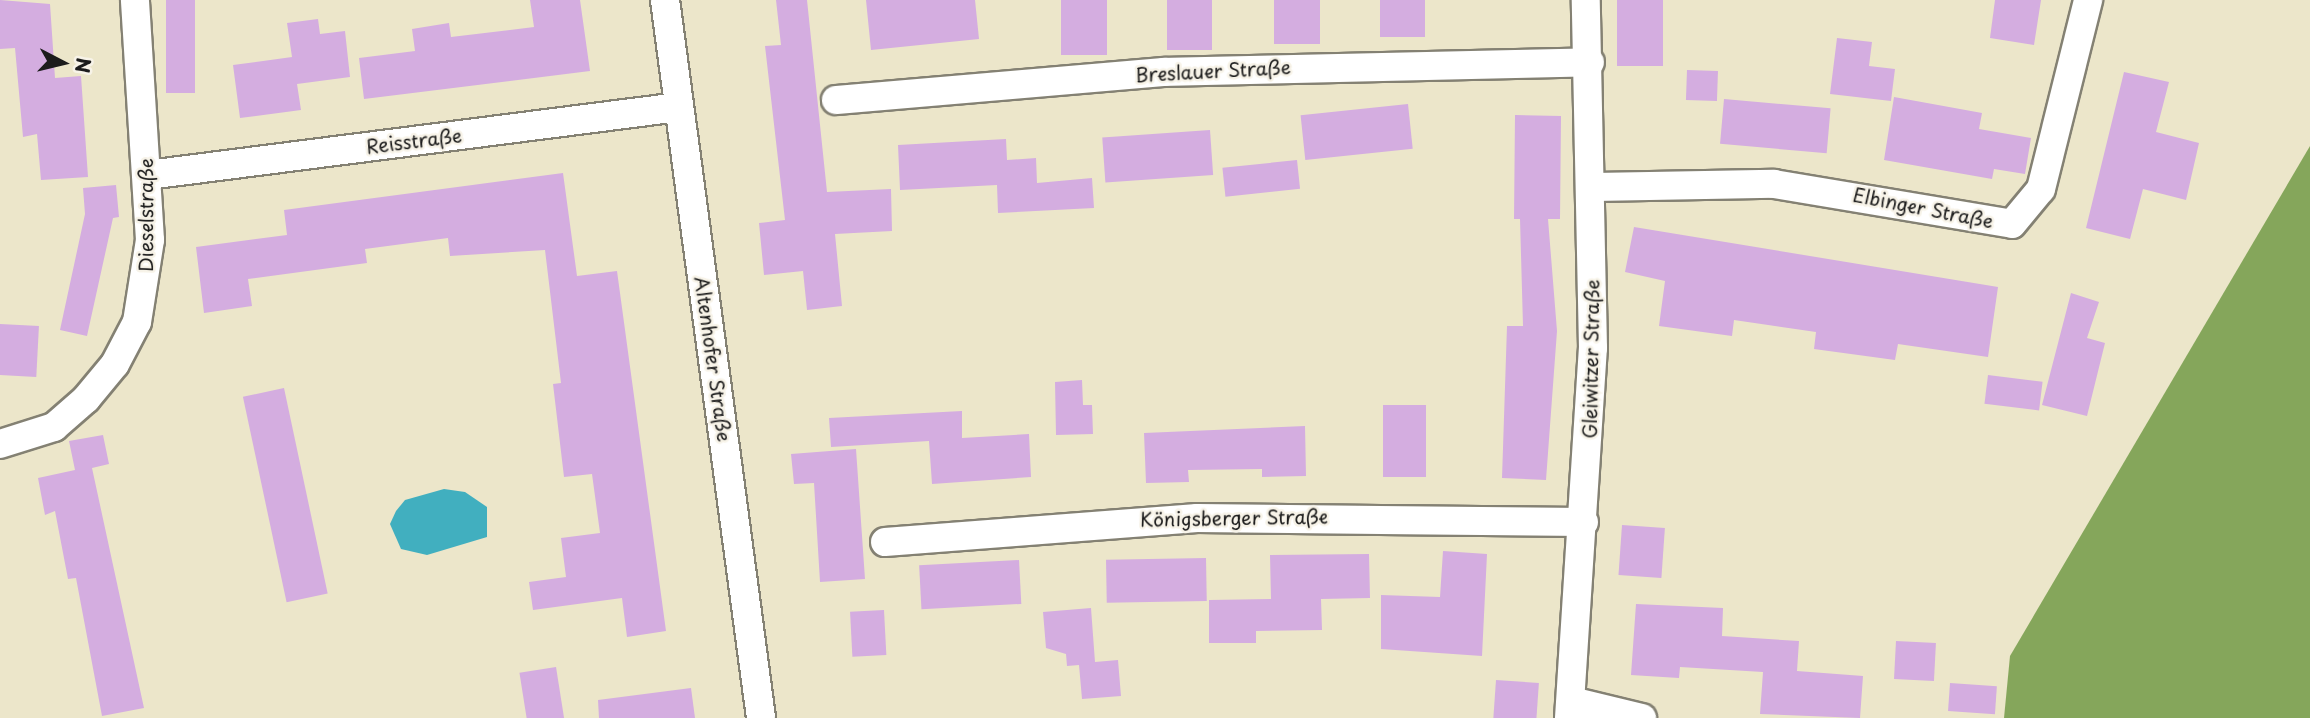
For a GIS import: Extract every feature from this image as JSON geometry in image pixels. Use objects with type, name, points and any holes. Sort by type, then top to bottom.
[{"type":"street","name":"Dieselstraße","points":[[0,444],[54,427],[115,364],[137,322],[147,281],[148,175],[135,0]]},
{"type":"street","name":"Altenhofer Straße","points":[[665,0],[761,718]]},
{"type":"street","name":"Gleiwitzer Straße","points":[[1570,709],[1584,522],[1594,187],[1586,0]]},
{"type":"street","name":"Elbinger Straße","points":[[1594,187],[1774,184],[2012,224],[2041,190],[2088,0]]},
{"type":"street","name":"Breslauer Straße","points":[[836,100],[1164,72],[1590,62]]},
{"type":"street","name":"Reisstraße","points":[[148,175],[679,107]]},
{"type":"street","name":"Königsberger Straße","points":[[886,542],[1197,518],[1584,522]]},
{"type":"street","points":[[1570,709],[1642,718]]},
{"type":"green space","points":[[2310,146],[2310,718],[2004,718],[2010,656]]},
{"type":"water","points":[[444,489],[465,492],[487,507],[487,537],[427,555],[401,549],[390,524],[396,511],[405,500]]},
{"type":"building","points":[[0,0],[50,4],[55,78],[81,76],[88,177],[41,180],[37,134],[23,137],[15,48],[0,49]]},
{"type":"building","points":[[166,0],[195,0],[195,93],[166,93]]},
{"type":"building","points":[[530,0],[580,0],[590,71],[364,99],[359,58],[415,51],[412,29],[449,23],[451,37],[534,27]]},
{"type":"building","points":[[776,0],[807,0],[827,192],[891,189],[892,231],[835,234],[842,306],[807,310],[803,271],[764,275],[759,223],[785,220],[765,46],[781,45]]},
{"type":"building","points":[[866,0],[975,0],[979,39],[871,50]]},
{"type":"building","points":[[1061,0],[1107,0],[1107,55],[1061,55]]},
{"type":"building","points":[[1167,0],[1212,0],[1212,50],[1167,50]]},
{"type":"building","points":[[1274,0],[1320,0],[1320,44],[1274,44]]},
{"type":"building","points":[[1380,0],[1425,0],[1425,37],[1380,37]]},
{"type":"building","points":[[1617,0],[1663,0],[1663,66],[1617,66]]},
{"type":"building","points":[[1995,0],[2041,0],[2034,45],[1990,38]]},
{"type":"building","points":[[318,19],[320,34],[345,31],[350,77],[297,84],[301,110],[240,118],[233,65],[292,57],[287,23]]},
{"type":"building","points":[[1837,38],[1872,42],[1869,66],[1895,69],[1891,101],[1830,94]]},
{"type":"building","points":[[1687,70],[1718,71],[1717,101],[1686,100]]},
{"type":"building","points":[[2124,72],[2169,82],[2156,132],[2199,143],[2186,200],[2143,189],[2130,239],[2086,228]]},
{"type":"building","points":[[1894,97],[1982,113],[1979,129],[2031,138],[2025,174],[1994,169],[1992,179],[1884,160]]},
{"type":"building","points":[[1724,99],[1831,108],[1827,153],[1720,144]]},
{"type":"building","points":[[1408,104],[1413,149],[1305,160],[1301,115]]},
{"type":"building","points":[[1515,115],[1561,116],[1560,219],[1548,219],[1557,331],[1546,480],[1502,478],[1507,326],[1523,326],[1520,219],[1514,219]]},
{"type":"building","points":[[1210,130],[1213,175],[1105,182],[1102,138]]},
{"type":"building","points":[[1006,139],[1007,160],[1036,158],[1037,183],[1092,178],[1094,208],[998,213],[997,185],[900,190],[898,145]]},
{"type":"building","points":[[1297,160],[1300,189],[1225,197],[1222,168]]},
{"type":"building","points":[[563,173],[577,276],[617,271],[666,631],[627,637],[622,598],[533,610],[529,582],[566,577],[561,538],[600,533],[592,474],[564,477],[553,384],[561,383],[545,250],[450,256],[448,238],[365,249],[367,263],[248,279],[252,306],[204,313],[196,247],[287,235],[284,210]]},
{"type":"building","points":[[116,185],[119,217],[113,218],[87,336],[60,330],[85,214],[83,188]]},
{"type":"building","points":[[1634,227],[1998,287],[1988,357],[1898,344],[1895,360],[1814,349],[1816,332],[1734,320],[1732,336],[1659,326],[1665,281],[1625,272]]},
{"type":"building","points":[[2071,293],[2099,302],[2087,338],[2105,343],[2087,416],[2042,405]]},
{"type":"building","points":[[0,324],[39,326],[36,377],[0,375]]},
{"type":"building","points":[[1988,375],[2043,382],[2039,410],[1984,404]]},
{"type":"building","points":[[1082,380],[1083,405],[1092,405],[1093,434],[1056,435],[1055,382]]},
{"type":"building","points":[[284,388],[328,593],[287,602],[243,397]]},
{"type":"building","points":[[1383,405],[1426,405],[1426,477],[1383,477]]},
{"type":"building","points":[[962,411],[962,438],[1029,434],[1031,477],[932,484],[929,441],[831,447],[829,418]]},
{"type":"building","points":[[1305,426],[1306,476],[1262,477],[1262,469],[1188,470],[1189,482],[1146,483],[1144,433]]},
{"type":"building","points":[[103,435],[109,464],[92,468],[144,708],[102,716],[76,578],[68,579],[55,511],[45,515],[38,478],[75,470],[69,441]]},
{"type":"building","points":[[856,449],[865,579],[820,582],[814,483],[794,484],[791,454]]},
{"type":"building","points":[[1622,525],[1665,528],[1661,578],[1619,575]]},
{"type":"building","points":[[1443,551],[1487,554],[1482,656],[1381,649],[1381,595],[1440,597]]},
{"type":"building","points":[[1369,554],[1370,598],[1321,599],[1322,630],[1256,631],[1256,643],[1209,643],[1209,600],[1271,599],[1270,555]]},
{"type":"building","points":[[1206,558],[1207,601],[1107,603],[1106,560]]},
{"type":"building","points":[[1019,560],[1021,604],[921,609],[919,565]]},
{"type":"building","points":[[1636,604],[1723,608],[1722,636],[1799,641],[1797,671],[1863,676],[1860,718],[1760,714],[1763,672],[1680,667],[1679,678],[1631,675]]},
{"type":"building","points":[[1091,608],[1095,662],[1118,660],[1121,696],[1082,699],[1079,665],[1067,666],[1066,654],[1046,648],[1043,612]]},
{"type":"building","points":[[884,610],[886,655],[852,657],[850,612]]},
{"type":"building","points":[[1896,641],[1936,643],[1934,681],[1894,679]]},
{"type":"building","points":[[556,667],[564,718],[527,718],[519,673]]},
{"type":"building","points":[[1496,680],[1539,683],[1536,718],[1493,718]]},
{"type":"building","points":[[1950,683],[1997,686],[1995,714],[1948,711]]},
{"type":"building","points":[[691,688],[695,718],[599,718],[598,700]]}]
